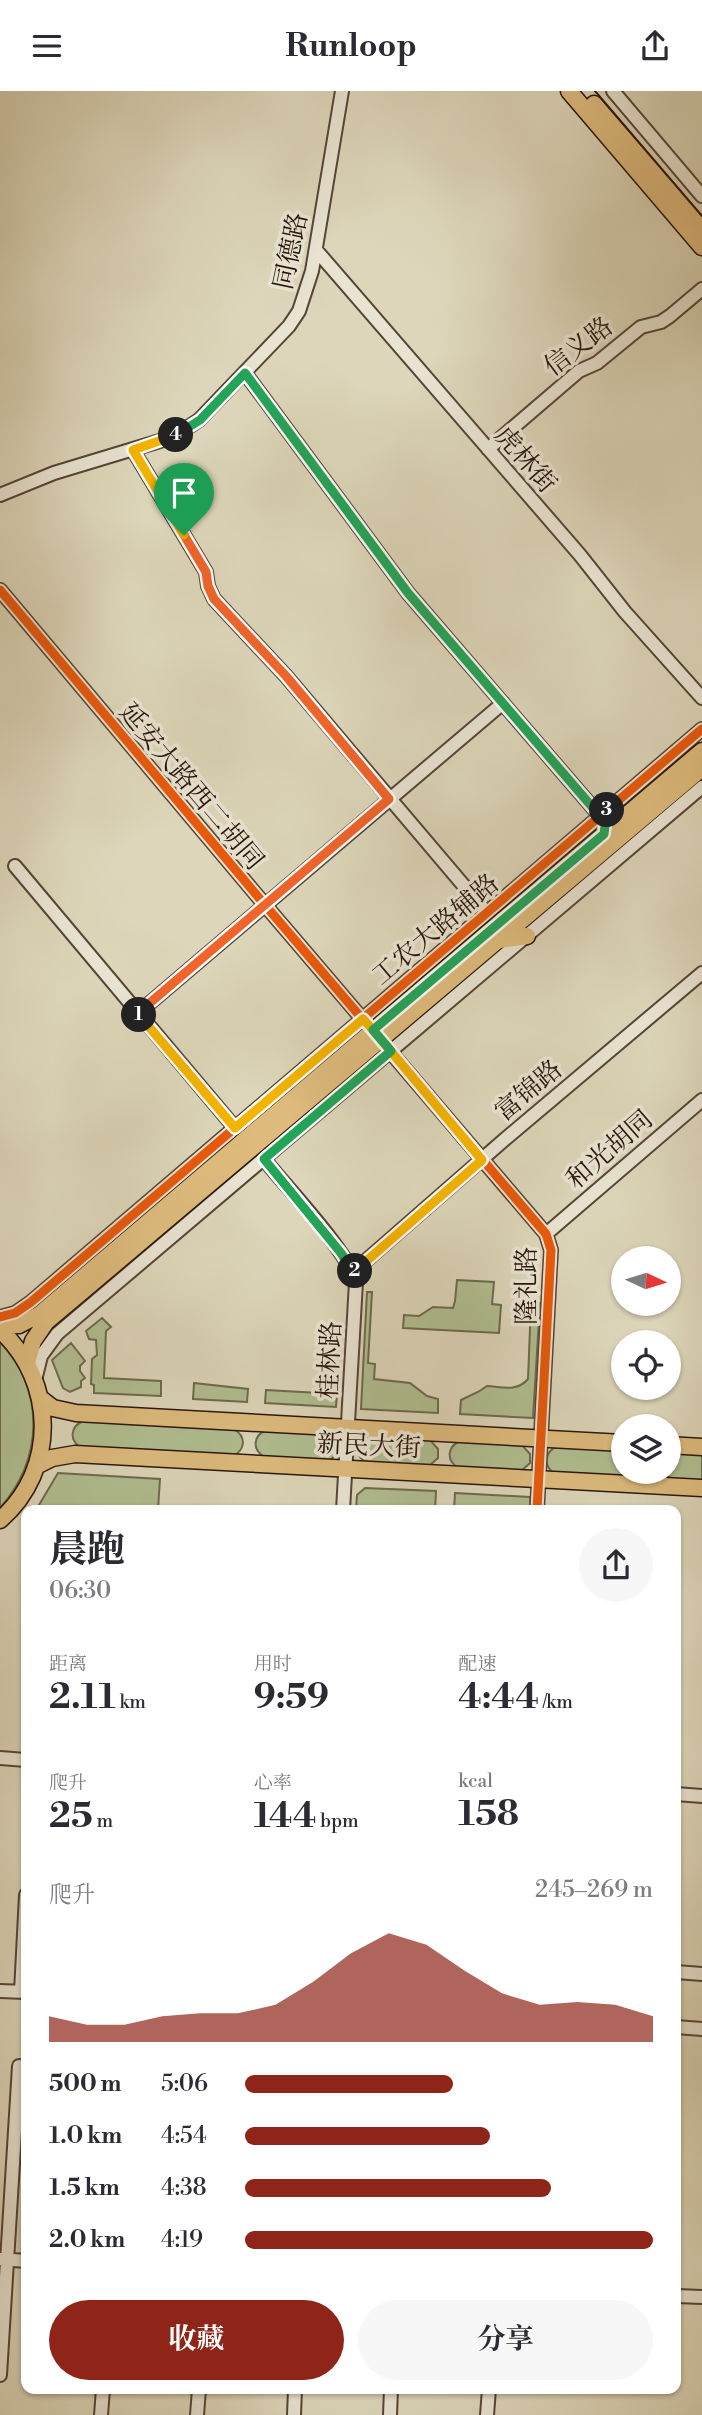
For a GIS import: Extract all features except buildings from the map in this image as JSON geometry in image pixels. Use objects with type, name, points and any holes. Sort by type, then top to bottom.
[{"type":"main road","points":[[569,91],[702,247]]},
{"type":"main road","points":[[583,91],[702,229]]},
{"type":"main road","points":[[27,1363],[33,1341],[46,1322],[702,751]]},
{"type":"main road","points":[[0,1328],[19,1325],[40,1314],[377,1035],[498,941],[702,768]]},
{"type":"main road","points":[[604,812],[604,834]]},
{"type":"main road","points":[[627,851],[632,827]]},
{"type":"main road","points":[[498,941],[527,936]]},
{"type":"main road","points":[[0,1328],[27,1363],[35,1380],[43,1430],[36,1466],[22,1495],[0,1520]]},
{"type":"main road","name":"新民大街","points":[[40,1398],[53,1408],[76,1413],[611,1442]]},
{"type":"main road","points":[[681,1446],[702,1447]]},
{"type":"main road","name":"新民大街","points":[[36,1466],[52,1458],[75,1454],[702,1488]]},
{"type":"street","name":"同德路","points":[[0,495],[54,473],[133,450],[187,430],[289,326],[307,291],[342,91]]},
{"type":"street","points":[[613,91],[702,196]]},
{"type":"street","name":"虎林街","points":[[316,250],[625,612],[702,698]]},
{"type":"street","name":"信义路","points":[[488,449],[579,371],[597,363],[641,327],[661,322],[702,289]]},
{"type":"street","points":[[245,373],[408,593],[503,703],[604,812]]},
{"type":"street","points":[[133,450],[206,572],[214,599],[286,676],[487,913]]},
{"type":"street","name":"延安大路西二胡同","points":[[0,590],[377,1035]]},
{"type":"street","points":[[138,1013],[503,703]]},
{"type":"street","name":"工农大路辅路","points":[[35,1380],[41,1356],[57,1334],[264,1159],[487,913],[702,729]]},
{"type":"street","name":"工农大路辅路","points":[[0,1317],[15,1313],[31,1302],[235,1128],[527,936],[702,787]]},
{"type":"street","points":[[15,866],[235,1128]]},
{"type":"street","name":"富锦路","points":[[353,1272],[702,973]]},
{"type":"street","name":"隆礼路","points":[[377,1035],[547,1234],[551,1250],[537,1505]]},
{"type":"street","name":"和光胡同","points":[[547,1234],[702,1100]]},
{"type":"street","points":[[264,1159],[341,1253],[353,1272]]},
{"type":"street","name":"桂林路","points":[[343,1505],[355,1297],[353,1272]]},
{"type":"street","points":[[0,1758],[21,1760]]},
{"type":"street","points":[[681,1794],[702,1796]]},
{"type":"street","points":[[681,1972],[702,1974]]},
{"type":"street","points":[[0,1991],[21,1992]]},
{"type":"street","points":[[681,2027],[702,2029]]},
{"type":"street","points":[[0,2375],[3,2259],[19,2066]]},
{"type":"street","points":[[3,2259],[21,2261]]},
{"type":"street","points":[[681,2295],[702,2297]]},
{"type":"street","points":[[101,2415],[103,2394]]},
{"type":"street","points":[[197,2415],[199,2394]]},
{"type":"street","points":[[294,2415],[295,2394]]},
{"type":"street","points":[[390,2415],[391,2394]]},
{"type":"street","points":[[487,2415],[489,2394]]},
{"type":"green space","points":[[457,1280],[494,1282],[492,1304],[501,1305],[499,1333],[403,1328],[404,1315],[419,1316],[433,1307],[453,1308]]},
{"type":"green space","points":[[367,1292],[372,1292],[368,1363],[375,1364],[374,1379],[410,1383],[427,1396],[438,1399],[438,1413],[361,1409]]},
{"type":"green space","points":[[531,1303],[540,1303],[533,1418],[460,1414],[461,1400],[487,1386],[514,1387],[528,1379]]},
{"type":"green space","points":[[102,1318],[111,1327],[106,1331],[104,1378],[161,1381],[161,1396],[94,1393],[94,1385],[91,1384],[92,1359],[97,1355],[96,1340],[89,1339],[86,1331]]},
{"type":"green space","points":[[0,1342],[15,1361],[25,1382],[32,1403],[33,1425],[25,1469],[0,1508]]},
{"type":"green space","points":[[71,1343],[85,1361],[80,1366],[80,1371],[85,1378],[81,1381],[81,1387],[70,1392],[63,1388],[52,1360]]},
{"type":"green space","points":[[194,1383],[248,1389],[247,1402],[193,1399]]},
{"type":"green space","points":[[266,1390],[337,1394],[336,1407],[265,1403]]},
{"type":"green space","points":[[83,1421],[234,1429],[243,1439],[243,1443],[233,1456],[81,1448],[74,1441],[73,1430]]},
{"type":"green space","points":[[266,1430],[330,1434],[337,1439],[339,1452],[329,1461],[264,1457],[257,1450],[256,1439]]},
{"type":"green space","points":[[368,1436],[430,1440],[438,1449],[438,1458],[428,1467],[367,1463],[360,1457],[358,1449]]},
{"type":"green space","points":[[460,1441],[521,1444],[530,1454],[530,1463],[520,1472],[458,1468],[451,1461],[450,1450]]},
{"type":"green space","points":[[557,1446],[611,1448],[611,1477],[555,1474],[547,1463],[547,1456]]},
{"type":"green space","points":[[681,1452],[702,1452],[702,1481],[681,1480]]},
{"type":"green space","points":[[58,1473],[160,1479],[158,1505],[39,1505]]},
{"type":"green space","points":[[365,1488],[436,1491],[435,1505],[356,1505],[357,1495]]},
{"type":"green space","points":[[455,1493],[530,1497],[531,1505],[454,1505]]},
{"type":"tram line","points":[[595,91],[702,216]]},
{"type":"cycle path","points":[[0,590],[546,1234],[551,1250],[537,1505]]},
{"type":"cycle path","points":[[0,1317],[15,1313],[31,1302],[702,729]]},
{"type":"route","points":[[184,535],[133,450],[187,430],[245,373],[418,605],[600,816],[608,809],[604,834],[373,1030],[391,1051],[264,1159],[341,1253],[353,1272],[482,1160],[373,1030],[363,1019],[235,1128],[138,1013],[389,799],[286,676],[214,599],[206,572],[184,535]]}]
